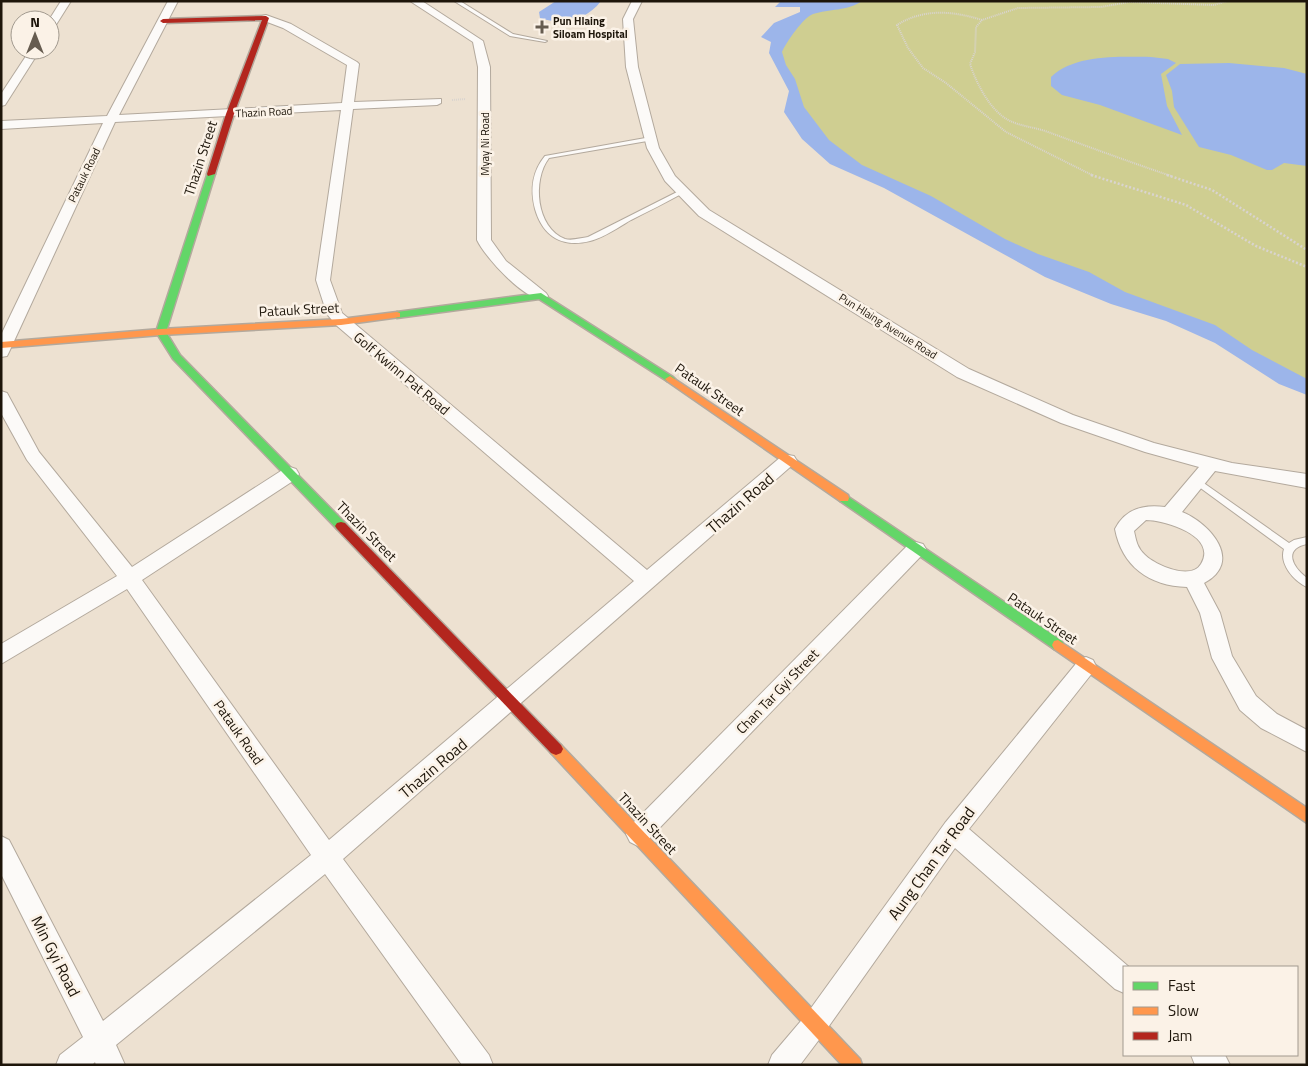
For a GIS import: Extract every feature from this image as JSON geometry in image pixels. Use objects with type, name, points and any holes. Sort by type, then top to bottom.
[{"type":"street","name":"Patauk Road","points":[[2,347],[111,119],[173,1]]},
{"type":"street","name":"Myay Ni Road","points":[[415,1],[478,41],[484,67],[485,98],[484,240],[487,249],[541,296]]},
{"type":"street","name":"Pun Hlaing Avenue Road","points":[[637,1],[628,19],[632,67],[653,148],[670,178],[704,213],[963,373],[1067,419],[1151,448],[1211,464],[1307,481]]},
{"type":"street","points":[[162,21],[266,18]]},
{"type":"street","name":"Golf Kwinn Pat Road","points":[[266,18],[287,26],[353,64],[323,280],[335,314],[340,322],[478,436],[648,582]]},
{"type":"street","name":"Thazin Street","points":[[266,18],[230,114],[161,332],[176,357],[512,701],[854,1065]]},
{"type":"street","points":[[1,103],[29,60]]},
{"type":"street","name":"Thazin Road","points":[[1,125],[230,114],[437,101]]},
{"type":"street","name":"Patauk Street","points":[[2,347],[161,332],[340,322],[541,296],[628,350],[1307,816]]},
{"type":"street","name":"Patauk Road","points":[[1,398],[33,456],[130,578],[327,857],[479,1065]]},
{"type":"street","name":"Thazin Road","points":[[70,1065],[327,857],[512,701],[788,461]]},
{"type":"street","points":[[1169,514],[1198,482],[1211,464]]},
{"type":"street","points":[[1,655],[130,578],[290,474]]},
{"type":"street","points":[[1156,512],[1169,514],[1192,525],[1209,542],[1213,552],[1213,561],[1210,569],[1202,575],[1192,578],[1167,577],[1142,566],[1126,547],[1124,529],[1135,516],[1156,512]]},
{"type":"street","name":"Chan Tar Gyi Street","points":[[638,834],[916,549]]},
{"type":"street","points":[[1192,578],[1210,614],[1222,658],[1248,703],[1269,721],[1307,742]]},
{"type":"street","name":"Aung Chan Tar Road","points":[[782,1065],[815,1024],[953,831],[1086,666]]},
{"type":"street","points":[[953,831],[1123,979]]},
{"type":"street","name":"Min Gyi Road","points":[[1,848],[111,1065]]},
{"type":"street","points":[[1206,1056],[1216,1065]]},
{"type":"lane","points":[[456,1],[512,35],[545,41]]},
{"type":"lane","points":[[651,139],[547,157],[541,162],[536,176],[534,197],[543,223],[562,240],[590,239],[683,191]]},
{"type":"lane","points":[[1198,482],[1289,548]]},
{"type":"lane","points":[[1307,540],[1298,541],[1289,548],[1287,558],[1290,566],[1307,583]]},
{"type":"path","points":[[1227,1],[1214,5],[1129,2],[1102,7],[1024,7],[982,20],[976,27],[975,52],[970,64],[975,78],[1001,115],[1019,126],[1053,133],[1117,158],[1212,190],[1239,205],[1307,250]]},
{"type":"path","points":[[1302,1],[1307,2]]},
{"type":"path","points":[[982,20],[964,14],[941,12],[906,18],[897,25],[908,48],[923,68],[946,83],[1006,132],[1070,166],[1096,177],[1186,205],[1256,246],[1307,267]]},
{"type":"path","points":[[437,101],[485,98]]},
{"type":"shaded area","points":[[814,1],[1307,1],[1307,388],[1190,326],[1052,268],[844,162],[799,118],[776,55]]},
{"type":"water","points":[[556,1],[601,1],[588,13],[573,20],[557,21],[540,18],[539,12]]},
{"type":"water","points":[[781,1],[862,1],[851,7],[819,12],[809,16],[796,30],[782,52],[786,65],[795,79],[804,107],[829,140],[862,165],[931,196],[1005,239],[1038,254],[1089,272],[1125,292],[1215,325],[1252,350],[1307,379],[1307,395],[1279,384],[1215,343],[1166,321],[1111,304],[1045,277],[884,188],[830,164],[802,139],[784,112],[789,91],[769,53],[771,42],[761,37],[774,23],[800,12],[800,7],[775,7]]},
{"type":"water","points":[[1151,57],[1168,59],[1176,63],[1161,74],[1167,106],[1182,135],[1100,105],[1062,95],[1051,86],[1051,77],[1072,64],[1098,58]]},
{"type":"water","points":[[1229,63],[1284,68],[1307,74],[1307,166],[1284,163],[1272,170],[1267,170],[1231,155],[1199,147],[1174,107],[1172,91],[1166,75],[1180,64]]},
{"type":"traffic: fast","points":[[211,174],[161,332],[176,357],[341,526]]},
{"type":"traffic: fast","points":[[397,315],[541,296],[670,379]]},
{"type":"traffic: fast","points":[[844,498],[1058,645]]},
{"type":"traffic: slow","points":[[1,345],[161,332],[341,322],[397,315]]},
{"type":"traffic: slow","points":[[670,379],[844,498]]},
{"type":"traffic: slow","points":[[1058,645],[1307,816]]},
{"type":"traffic: slow","points":[[556,749],[854,1065]]},
{"type":"traffic: jam","points":[[163,21],[266,18],[230,114],[211,174]]},
{"type":"traffic: jam","points":[[341,526],[556,749]]},
{"type":"place","name":"Pun Hlaing Siloam Hospital","points":[[542,27]]}]
